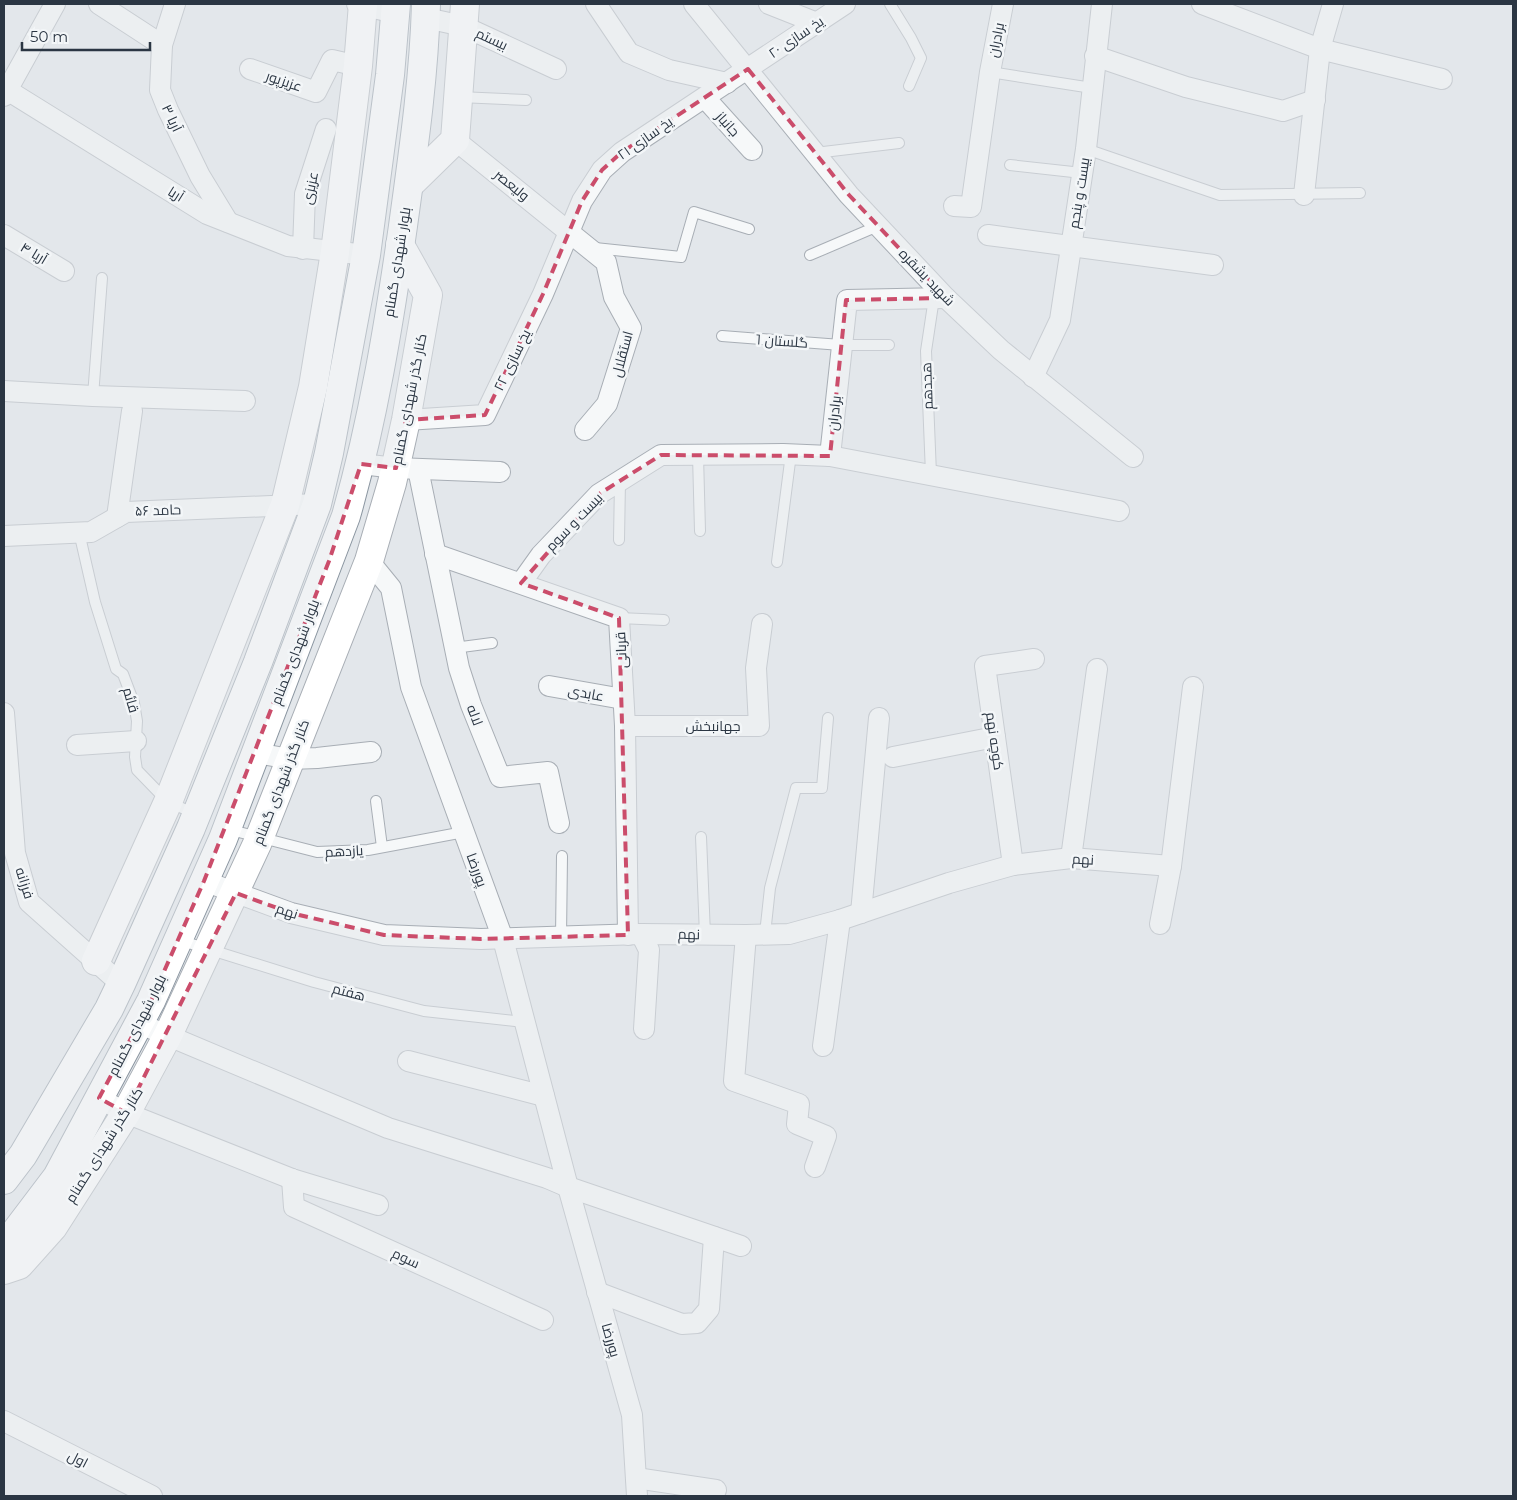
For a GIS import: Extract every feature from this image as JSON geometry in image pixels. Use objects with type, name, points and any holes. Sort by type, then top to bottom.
[{"type":"main road","points":[[96,961],[168,802],[285,505],[314,387],[335,252],[358,66],[361,4]]},
{"type":"main road","points":[[4,1180],[23,1155],[109,1009],[121,984],[197,814],[258,662],[317,504],[329,453],[366,255],[389,81],[395,8]]},
{"type":"main road","name":"بلوار شهدای گمنام","points":[[4,1247],[57,1177],[138,1022],[151,1001],[226,828],[343,525],[372,414],[400,245],[409,185],[426,11]]},
{"type":"main road","points":[[409,185],[455,140],[464,15]]},
{"type":"main road","name":"کنار گذر شهدای گمنام","points":[[4,1270],[19,1265],[53,1227],[126,1113],[168,1035],[236,893],[260,838],[290,758],[407,468],[406,420],[428,295],[400,245]]},
{"type":"main road","points":[[109,1009],[138,1022]]},
{"type":"street","points":[[5,91],[55,4]]},
{"type":"street","points":[[99,4],[162,45]]},
{"type":"street","name":"آریا ۳","points":[[175,4],[162,45],[160,90],[200,176],[228,222]]},
{"type":"street","points":[[361,4],[395,8]]},
{"type":"street","points":[[596,4],[629,53],[670,70],[727,83]]},
{"type":"street","points":[[694,4],[748,69]]},
{"type":"street","points":[[769,4],[817,22]]},
{"type":"street","name":"یخ سازی ۲۰","points":[[748,69],[845,4]]},
{"type":"street","name":"برادران","points":[[954,206],[971,207],[990,72],[1003,4]]},
{"type":"street","name":"بیست و پنجم","points":[[1033,377],[1060,320],[1086,149],[1102,4]]},
{"type":"street","points":[[1202,4],[1320,50],[1442,79]]},
{"type":"street","points":[[1304,195],[1320,50],[1333,4]]},
{"type":"street","name":"بیستم","points":[[426,11],[464,15],[556,69]]},
{"type":"street","points":[[1095,56],[1186,87],[1283,111],[1315,100]]},
{"type":"street","name":"عزیزپور","points":[[250,69],[316,92],[332,60],[358,66]]},
{"type":"street","name":"یخ سازی ۲۱","points":[[570,232],[582,201],[602,170],[622,152],[748,69]]},
{"type":"street","name":"شهید یشقره","points":[[748,69],[849,195],[940,298],[1033,377],[1133,457]]},
{"type":"street","name":"آریا","points":[[5,91],[207,214],[288,246],[366,255]]},
{"type":"street","name":"جانباز","points":[[705,98],[752,150]]},
{"type":"street","name":"عزیزی","points":[[303,249],[305,194],[326,129]]},
{"type":"street","name":"ولیعصر","points":[[455,140],[570,232]]},
{"type":"street","name":"استقلال","points":[[570,232],[606,262],[614,297],[632,328],[607,404],[585,430]]},
{"type":"street","name":"یخ سازی ۲۲","points":[[406,420],[484,415],[543,294],[570,232]]},
{"type":"street","points":[[988,234],[1213,265]]},
{"type":"street","name":"آریا ۴","points":[[4,235],[64,271]]},
{"type":"street","name":"برادران","points":[[830,456],[847,300],[940,298]]},
{"type":"street","points":[[4,391],[245,401]]},
{"type":"street","points":[[117,517],[132,411]]},
{"type":"street","points":[[698,455],[791,454],[830,456],[1120,510]]},
{"type":"street","name":"بیست و سوم","points":[[521,583],[541,555],[599,494],[661,456],[698,455]]},
{"type":"street","points":[[360,464],[500,472]]},
{"type":"street","points":[[407,468],[435,554]]},
{"type":"street","name":"حامد ۵۶","points":[[4,536],[91,532],[126,512],[317,504]]},
{"type":"street","name":"قربانی","points":[[435,554],[619,618],[635,934],[649,950],[644,1029]]},
{"type":"street","name":"لاله","points":[[435,554],[459,668],[471,705],[500,777],[548,772],[559,823]]},
{"type":"street","name":"پوررضا","points":[[369,560],[390,588],[411,687],[502,939],[568,1187],[632,1414],[636,1487]]},
{"type":"street","name":"جهانبخش","points":[[625,726],[759,726],[756,668],[762,624]]},
{"type":"street","points":[[228,651],[258,662]]},
{"type":"street","name":"کوچه نهم","points":[[1013,865],[984,666],[1034,659]]},
{"type":"street","points":[[1071,858],[1096,668]]},
{"type":"street","name":"عابدی","points":[[549,686],[623,699]]},
{"type":"street","points":[[1160,924],[1171,866],[1193,687]]},
{"type":"street","name":"فرزانه","points":[[4,713],[15,853],[29,902],[121,984]]},
{"type":"street","points":[[861,913],[879,718]]},
{"type":"street","points":[[893,757],[995,737]]},
{"type":"street","points":[[77,745],[136,741]]},
{"type":"street","points":[[256,753],[290,758],[317,758],[371,752]]},
{"type":"street","name":"نهم","points":[[204,881],[291,913],[384,935],[502,939],[635,934],[789,934],[840,920],[948,883],[1013,865],[1071,858],[1171,866]]},
{"type":"street","points":[[823,1046],[840,920]]},
{"type":"street","points":[[756,935],[734,1081],[799,1104],[797,1124],[826,1136],[815,1167]]},
{"type":"street","points":[[138,1022],[388,1128],[547,1178],[568,1187],[741,1246]]},
{"type":"street","points":[[408,1061],[544,1096]]},
{"type":"street","points":[[99,1098],[126,1113],[292,1179],[378,1205]]},
{"type":"street","name":"سوم","points":[[292,1179],[294,1207],[542,1320]]},
{"type":"street","points":[[597,1292],[682,1324],[697,1323],[709,1308],[714,1236]]},
{"type":"street","name":"اول","points":[[4,1422],[152,1496]]},
{"type":"street","points":[[636,1487],[716,1490]]},
{"type":"lane","points":[[890,4],[921,58],[909,86]]},
{"type":"lane","points":[[990,72],[1092,88]]},
{"type":"lane","points":[[458,97],[526,100]]},
{"type":"lane","points":[[815,153],[899,143]]},
{"type":"lane","points":[[1086,149],[1220,195],[1360,193]]},
{"type":"lane","points":[[1010,165],[1082,173]]},
{"type":"lane","points":[[589,248],[682,257],[694,212],[749,229]]},
{"type":"lane","points":[[810,255],[878,226]]},
{"type":"lane","points":[[93,396],[102,278]]},
{"type":"lane","name":"هجدهم","points":[[931,474],[926,351],[940,298]]},
{"type":"lane","name":"گلستان 1","points":[[722,336],[841,345],[889,345]]},
{"type":"lane","points":[[777,562],[791,454]]},
{"type":"lane","points":[[698,455],[700,531]]},
{"type":"lane","points":[[619,540],[620,481]]},
{"type":"lane","name":"قائم","points":[[79,532],[95,602],[116,670],[123,674],[134,703],[137,721],[135,757],[137,770],[168,802],[197,814]]},
{"type":"lane","points":[[619,618],[664,620]]},
{"type":"lane","points":[[454,648],[492,643]]},
{"type":"lane","points":[[756,935],[796,788],[822,788],[828,718]]},
{"type":"lane","points":[[376,801],[382,847]]},
{"type":"lane","name":"یازدهم","points":[[226,828],[317,852],[368,850],[464,832]]},
{"type":"lane","points":[[701,837],[706,934]]},
{"type":"lane","points":[[561,937],[562,856]]},
{"type":"lane","name":"هفتم","points":[[178,940],[314,982],[424,1011],[524,1022]]},
{"type":"highlighted area","points":[[748,69],[849,195],[946,298],[846,300],[830,456],[661,455],[599,494],[521,583],[619,618],[628,935],[481,939],[384,935],[291,913],[236,893],[126,1113],[99,1098],[151,1001],[204,881],[329,561],[361,464],[396,468],[406,420],[485,415],[543,294],[582,201],[602,170],[622,152]]}]
